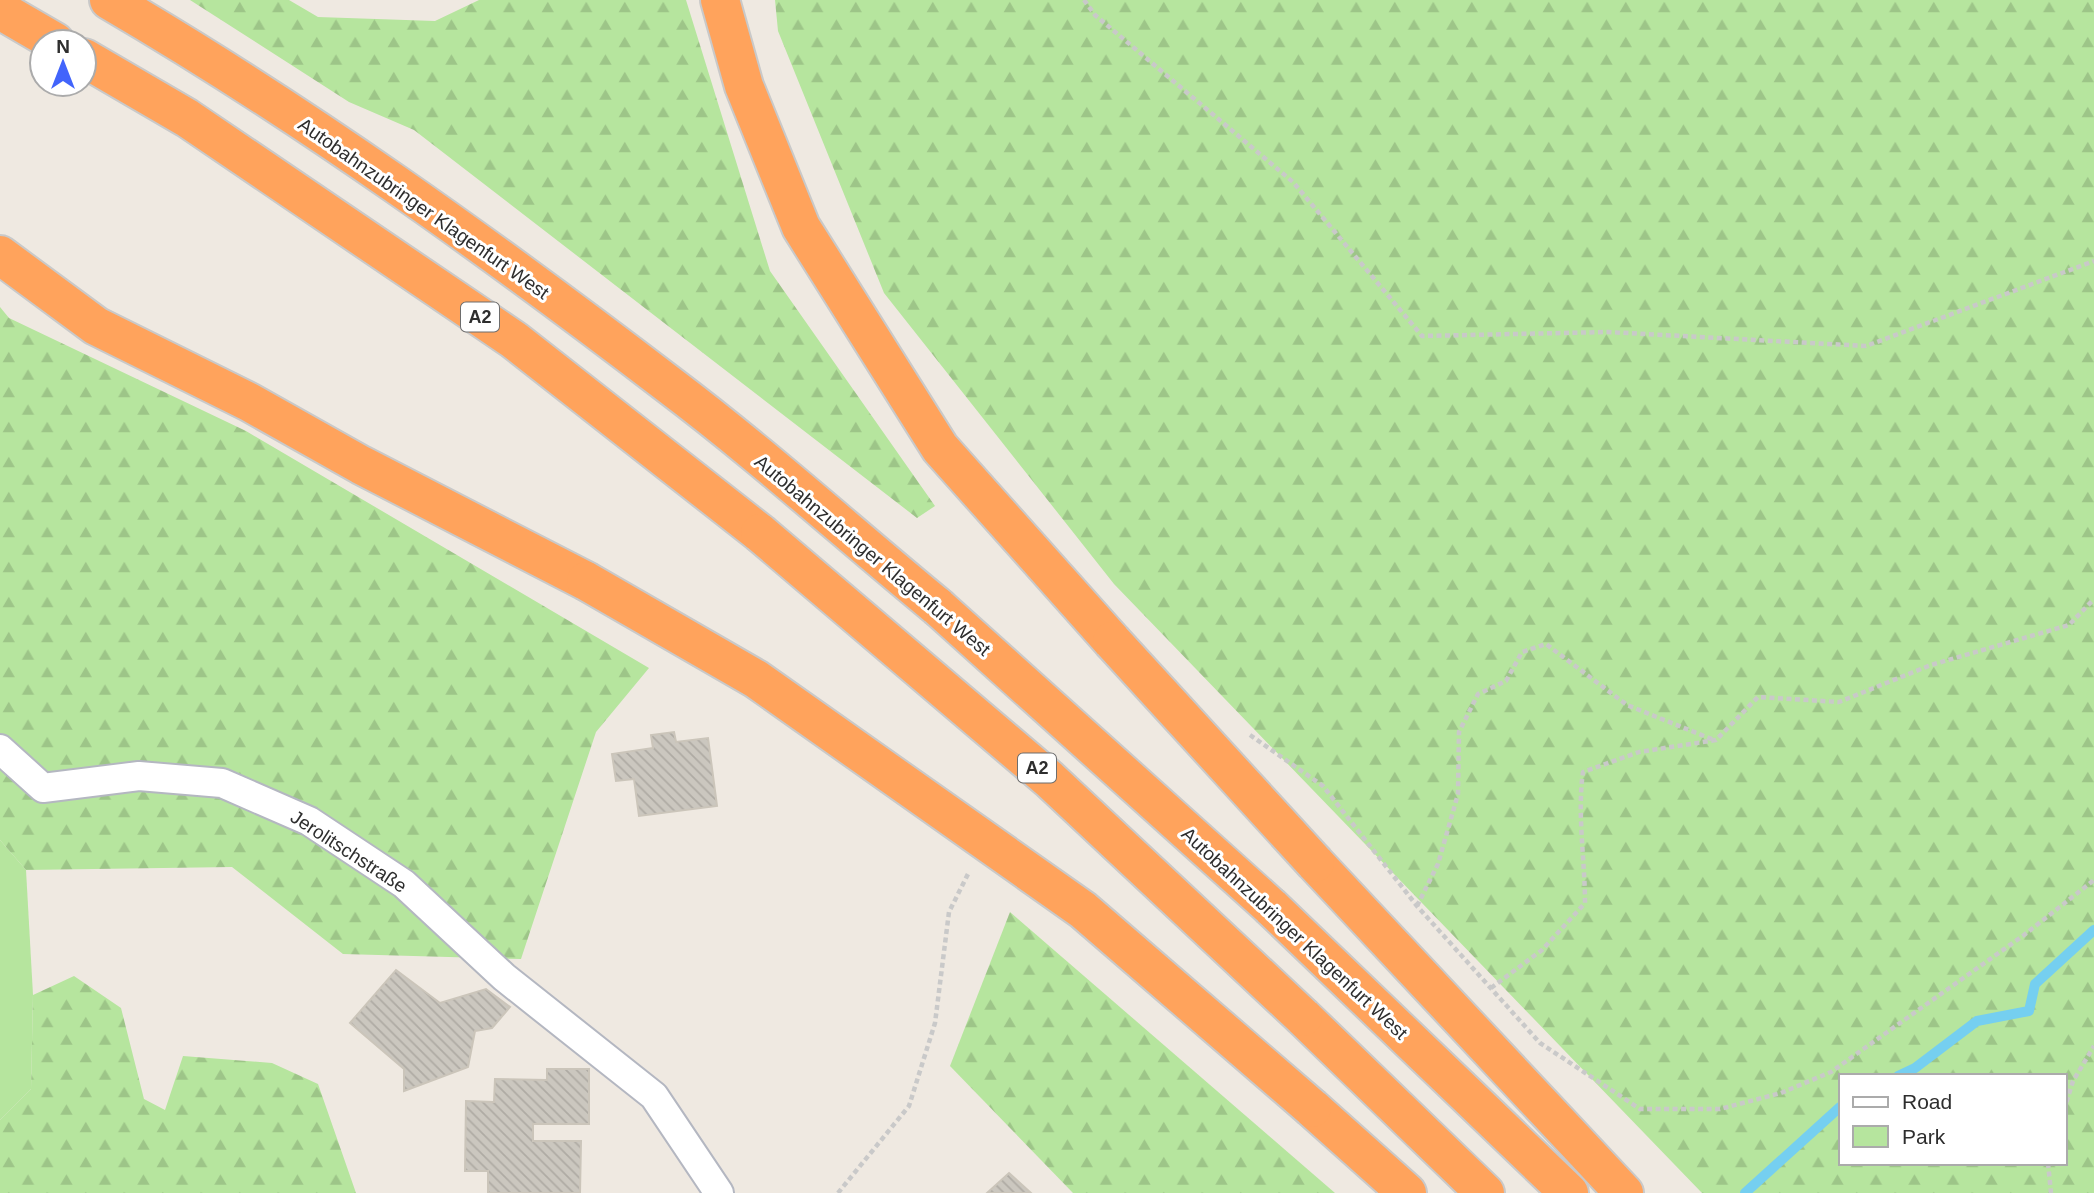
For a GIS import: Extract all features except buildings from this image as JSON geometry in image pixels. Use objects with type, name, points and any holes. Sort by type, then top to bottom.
[{"type":"highway","name":"Autobahnzubringer Klagenfurt West","points":[[109,0],[220,65],[429,209],[670,385],[938,607],[1271,907],[1569,1193]]},
{"type":"highway","points":[[720,0],[744,86],[801,226],[940,448],[1315,863],[1624,1193]]},
{"type":"highway","points":[[0,10],[31,28]]},
{"type":"highway","name":"A2","points":[[98,66],[187,118],[514,340],[760,533],[1049,779],[1303,1017],[1485,1193]]},
{"type":"highway","points":[[0,255],[96,326],[249,402],[361,465],[586,581],[756,679],[1083,910],[1408,1193]]},
{"type":"street","name":"Jerolitschstraße","points":[[0,749],[43,788],[139,776],[222,783],[309,821],[404,884],[505,977],[654,1096],[719,1193]]},
{"type":"path","points":[[1084,0],[1096,15],[1293,182],[1422,336],[1608,332],[1866,346],[2094,261]]},
{"type":"path","points":[[1490,988],[1542,950],[1585,903],[1585,851],[1579,797],[1583,772],[1639,752],[1716,740],[1758,697],[1839,702],[1931,665],[2070,625],[2094,598]]},
{"type":"path","points":[[1417,906],[1438,864],[1458,794],[1459,732],[1478,694],[1506,681],[1522,652],[1546,644],[1627,705],[1716,740]]},
{"type":"path","points":[[1244,731],[1323,786],[1417,906],[1539,1043],[1640,1109],[1720,1109],[1781,1093],[1831,1072],[2015,942],[2094,880]]},
{"type":"path","points":[[838,1193],[909,1106],[935,1023],[949,912],[967,874],[976,865]]},
{"type":"path","points":[[2066,1104],[2073,1081],[2094,1046]]},
{"type":"path","points":[[2048,1165],[2051,1193]]},
{"type":"green space","points":[[190,0],[289,0],[318,17],[435,21],[479,0],[686,0],[770,271],[935,506],[917,518],[414,130],[349,102]]},
{"type":"green space","points":[[775,0],[2094,0],[2094,1193],[1702,1193],[1114,584],[884,293],[778,31]]},
{"type":"green space","points":[[0,307],[9,318],[246,431],[649,668],[596,732],[521,959],[343,954],[232,867],[26,870],[0,840]]},
{"type":"green space","points":[[0,840],[26,870],[33,995],[31,1089],[0,1120]]},
{"type":"green space","points":[[1010,912],[1335,1193],[1073,1193],[950,1066]]},
{"type":"green space","points":[[74,976],[121,1008],[144,1099],[165,1110],[183,1056],[272,1063],[318,1084],[356,1193],[0,1193],[0,1120],[31,1089],[33,995]]},
{"type":"waterway","points":[[1902,1074],[1915,1068],[1977,1021],[2029,1011],[2035,984],[2094,930]]},
{"type":"waterway","points":[[1745,1193],[1839,1108]]}]
